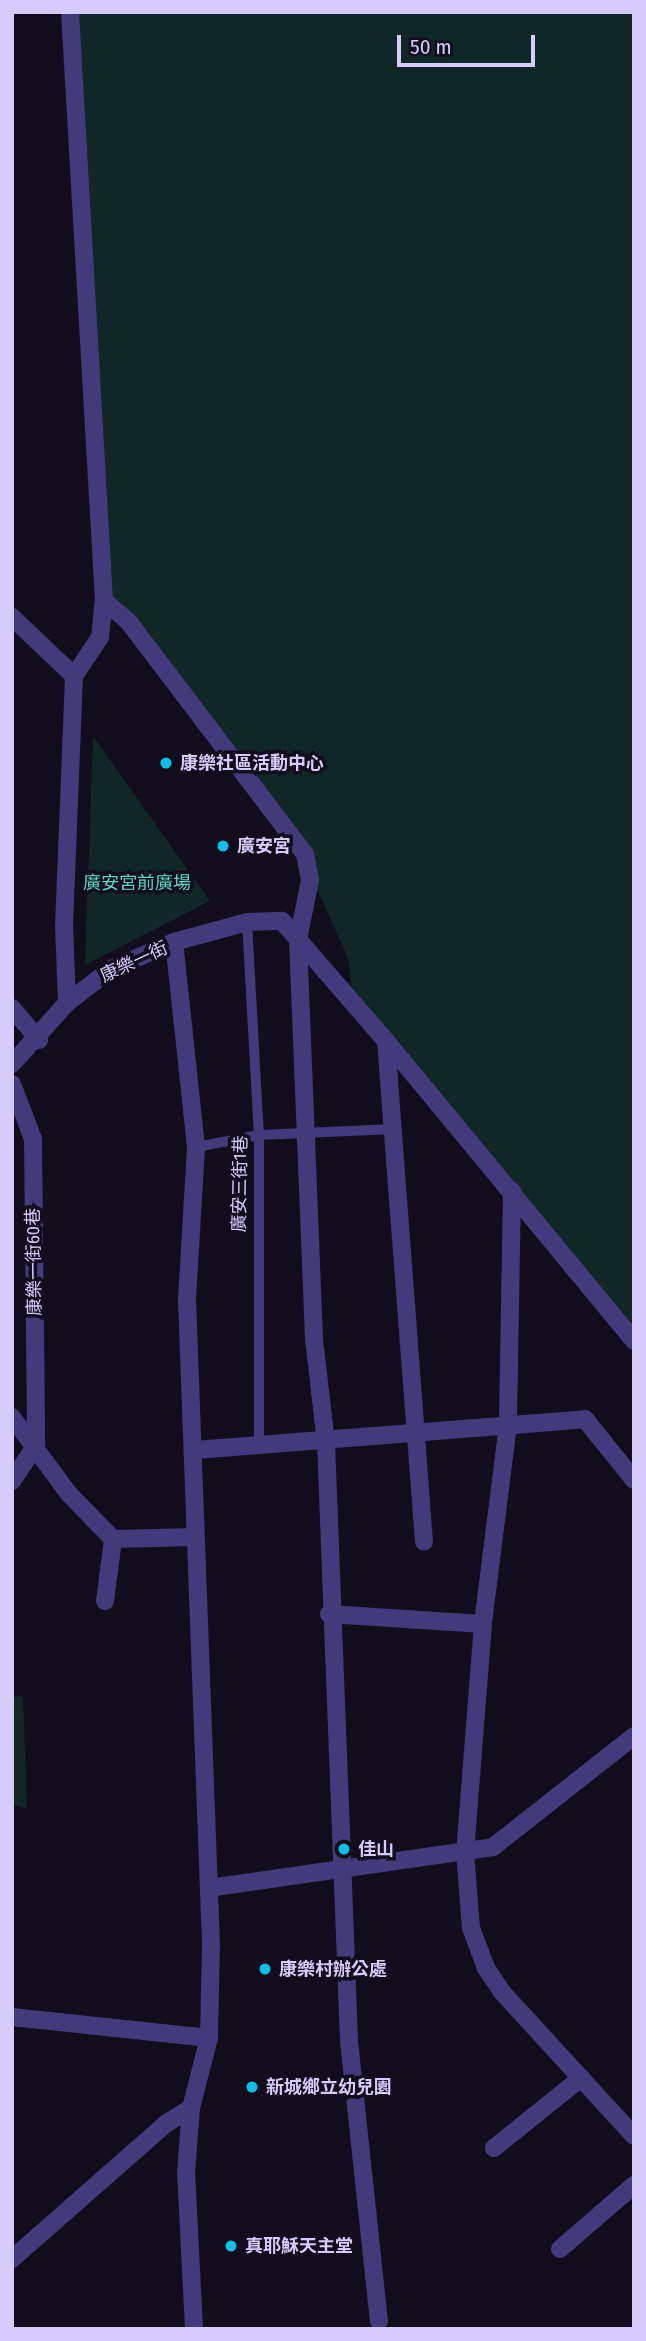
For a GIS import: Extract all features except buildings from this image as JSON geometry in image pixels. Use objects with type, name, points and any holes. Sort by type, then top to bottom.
[{"type":"street","points":[[67,1003],[64,926],[74,676],[100,636],[104,601],[70,12]]},
{"type":"street","points":[[104,601],[128,621],[305,854],[310,880],[298,940],[308,1132],[314,1339],[326,1442],[329,1614],[349,2041],[379,2321]]},
{"type":"street","points":[[12,617],[74,676]]},
{"type":"street","name":"康樂一街","points":[[12,1064],[39,1040],[67,1003],[111,969],[174,942],[247,922],[282,922],[386,1041],[634,1341]]},
{"type":"street","points":[[174,942],[196,1147],[187,1299],[195,1450],[195,1537],[209,1888],[209,2038],[191,2108],[186,2200],[194,2329]]},
{"type":"street","points":[[12,1008],[39,1040]]},
{"type":"street","points":[[386,1041],[418,1433],[424,1542]]},
{"type":"street","name":"康樂一街60巷","points":[[12,1084],[33,1139],[36,1446]]},
{"type":"street","points":[[512,1191],[508,1425],[483,1624],[465,1852],[471,1928],[486,1968],[634,2136]]},
{"type":"street","points":[[12,1417],[69,1494],[113,1539],[195,1537]]},
{"type":"street","points":[[195,1450],[326,1442],[586,1419],[634,1480]]},
{"type":"street","points":[[12,1481],[36,1446]]},
{"type":"street","points":[[105,1601],[113,1539]]},
{"type":"street","points":[[329,1614],[483,1624]]},
{"type":"street","points":[[209,1888],[493,1847],[634,1736]]},
{"type":"street","points":[[12,2017],[209,2038]]},
{"type":"street","points":[[494,2148],[581,2078]]},
{"type":"street","points":[[12,2259],[167,2123],[191,2108]]},
{"type":"street","points":[[560,2249],[634,2185]]},
{"type":"lane","name":"廣安三街1巷","points":[[247,922],[259,1135],[256,1348],[259,1447]]},
{"type":"lane","points":[[196,1147],[259,1135],[394,1129]]},
{"type":"green space","points":[[72,12],[634,12],[634,1331],[353,999],[348,958],[304,860],[106,607]]},
{"type":"green space","name":"廣安宮前廣場","points":[[93,736],[210,901],[85,965]]},
{"type":"green space","points":[[23,1696],[27,1809],[12,1804],[12,1697]]},
{"type":"place","name":"康樂社區活動中心","points":[[166,763]]},
{"type":"place","name":"廣安宮","points":[[223,846]]},
{"type":"place","name":"佳山","points":[[344,1849]]},
{"type":"place","name":"康樂村辦公處","points":[[265,1969]]},
{"type":"place","name":"新城鄉立幼兒園","points":[[252,2087]]},
{"type":"place","name":"真耶穌天主堂","points":[[231,2246]]}]
